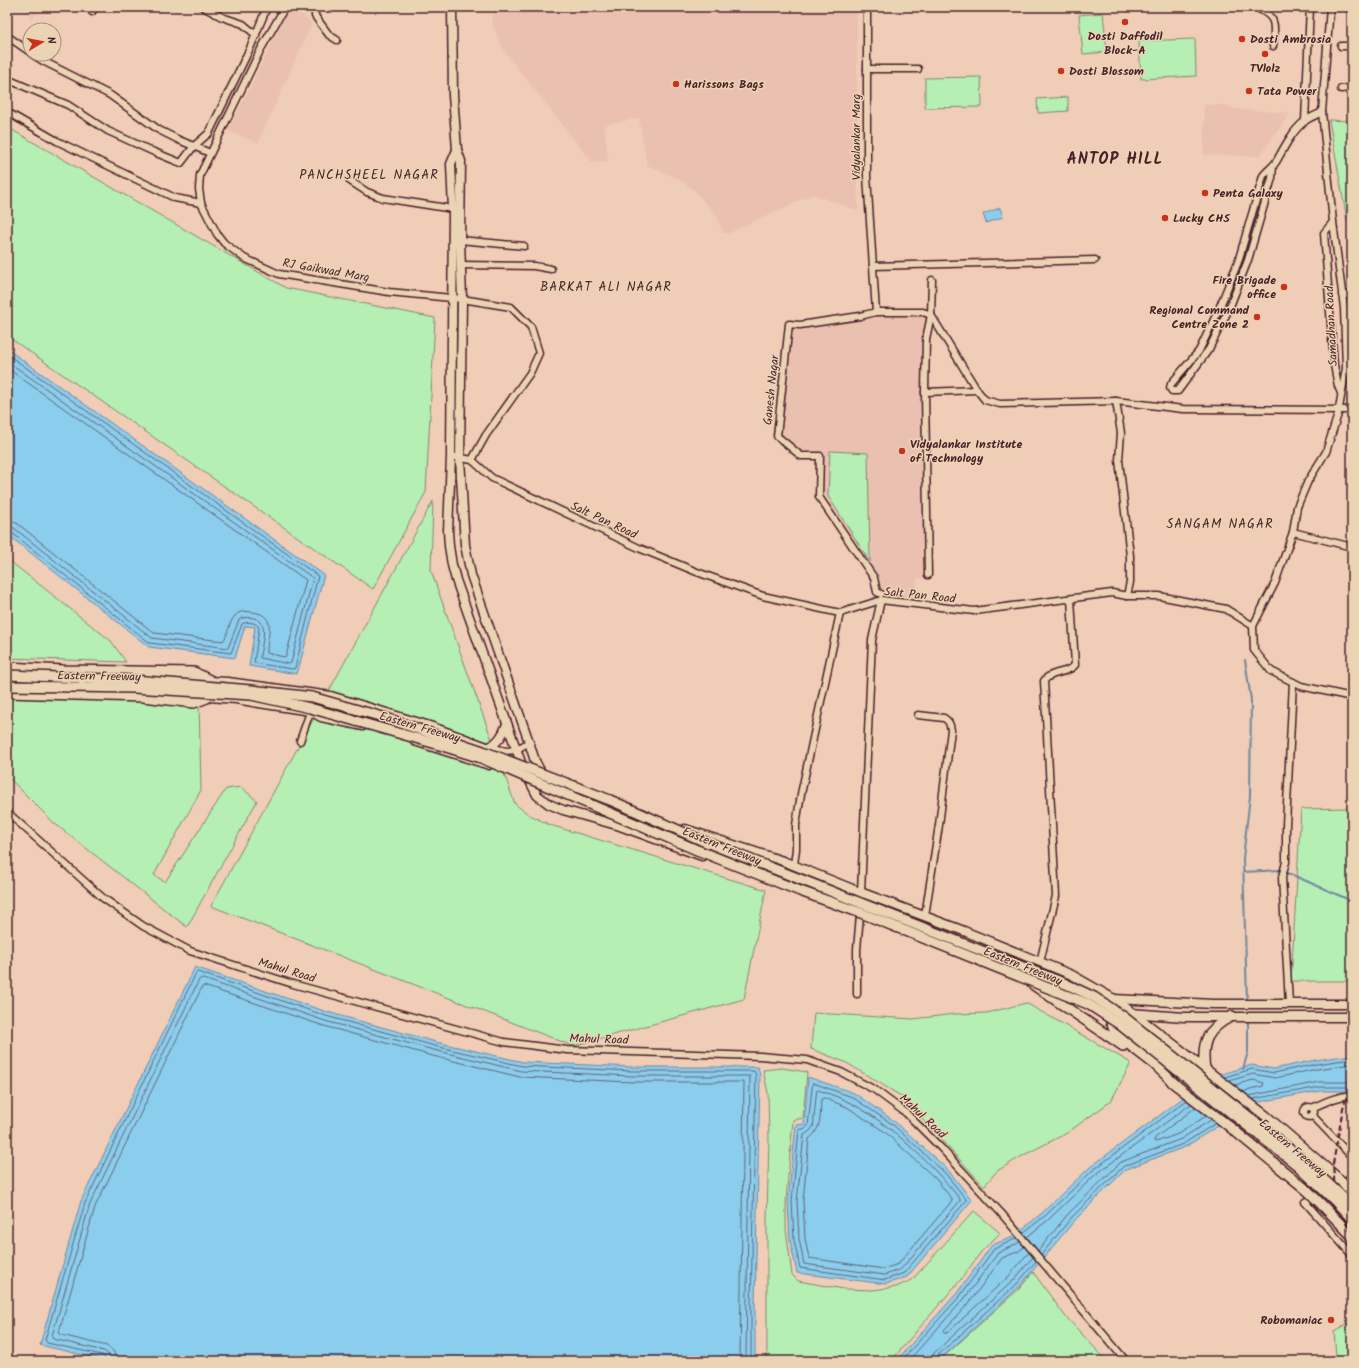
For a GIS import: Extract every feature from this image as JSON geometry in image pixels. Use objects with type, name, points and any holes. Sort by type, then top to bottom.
[{"type":"highway","points":[[7,669],[194,672],[210,680]]},
{"type":"highway","name":"Eastern Freeway","points":[[7,675],[134,680],[312,697],[383,717],[483,751],[610,800],[701,840],[1058,981],[1094,997],[1124,1017],[1303,1160],[1352,1206]]},
{"type":"highway","name":"Eastern Freeway","points":[[7,686],[133,688],[251,695],[310,708],[481,758],[697,850],[861,913],[1088,1004],[1119,1024],[1297,1165],[1352,1219]]},
{"type":"highway","points":[[7,693],[142,697],[194,703],[207,698]]},
{"type":"highway","points":[[1022,972],[1032,984],[1118,1042],[1230,1127],[1308,1190],[1352,1236]]},
{"type":"highway","points":[[1176,1085],[1154,1064],[1119,1037],[1114,1030],[1107,1011],[1114,999],[1258,1110],[1340,1180],[1352,1193]]},
{"type":"highway","points":[[1208,1070],[1203,1051],[1207,1037],[1218,1024],[1232,1016]]},
{"type":"main road","points":[[452,7],[452,95],[457,150],[461,161],[460,240],[462,299],[460,458],[465,545],[468,562],[535,761],[544,778],[557,790],[569,795],[719,840],[794,865],[1072,975],[1114,999],[1184,1003],[1352,1004]]},
{"type":"main road","points":[[457,150],[451,164],[453,209],[449,546],[452,565],[516,750],[523,768],[537,795],[548,804],[558,808],[620,826],[860,916],[958,946],[1022,972],[1107,1011],[1184,1017],[1352,1017]]},
{"type":"main road","points":[[490,747],[501,738],[507,724]]},
{"type":"street","points":[[203,7],[222,17],[243,24],[256,34]]},
{"type":"street","points":[[7,79],[68,105],[108,131],[181,163],[194,146],[209,133],[256,34],[267,7]]},
{"type":"street","name":"RJ Gaikwad Marg","points":[[285,7],[261,49],[200,175],[199,189],[201,203],[224,244],[244,258],[279,274],[389,292],[462,299],[511,307],[531,327],[539,353],[530,373],[486,435],[472,460]]},
{"type":"street","points":[[315,7],[315,16],[329,35],[337,40]]},
{"type":"street","name":"Vidyalankar Marg","points":[[867,7],[867,176],[876,312]]},
{"type":"street","points":[[1255,7],[1269,13],[1274,29],[1273,46]]},
{"type":"street","points":[[1305,121],[1310,7]]},
{"type":"street","name":"Samadhan Road","points":[[1254,626],[1275,583],[1294,532],[1297,507],[1308,481],[1326,452],[1338,410],[1346,368],[1342,296],[1332,222],[1322,112],[1330,7]]},
{"type":"street","points":[[7,36],[22,47]]},
{"type":"street","points":[[1342,46],[1352,46]]},
{"type":"street","points":[[45,62],[110,95],[159,130],[210,153]]},
{"type":"street","points":[[867,69],[918,69]]},
{"type":"street","points":[[1340,89],[1352,88]]},
{"type":"street","points":[[7,112],[57,141],[175,198],[201,203]]},
{"type":"street","points":[[1273,166],[1266,171],[1263,176],[1238,262],[1218,311],[1199,351],[1171,384],[1170,388],[1172,391],[1178,391],[1209,350],[1234,296],[1248,260],[1272,178],[1273,166],[1295,132],[1305,121],[1322,112]]},
{"type":"street","points":[[350,181],[367,192],[382,198],[453,209]]},
{"type":"street","points":[[1332,222],[1324,233],[1334,365],[1338,386],[1341,393]]},
{"type":"street","points":[[460,240],[524,246]]},
{"type":"street","points":[[873,266],[1095,260]]},
{"type":"street","points":[[461,265],[534,266],[551,269]]},
{"type":"street","points":[[928,575],[925,392],[926,339],[931,315],[932,280]]},
{"type":"street","points":[[1226,291],[1234,296]]},
{"type":"street","points":[[1342,296],[1352,295]]},
{"type":"street","points":[[876,312],[923,312],[931,315],[977,390],[985,400],[1000,404],[1116,401],[1183,409],[1352,410]]},
{"type":"street","name":"Ganesh Nagar","points":[[876,312],[860,316],[800,325],[789,324],[778,436],[801,456],[820,456],[819,497],[874,578],[877,592],[881,597]]},
{"type":"street","points":[[925,392],[977,390]]},
{"type":"street","points":[[1116,401],[1121,433],[1119,460],[1130,556],[1130,582],[1127,596]]},
{"type":"street","points":[[451,457],[472,460]]},
{"type":"street","name":"Salt Pan Road","points":[[472,460],[492,478],[639,548],[697,572],[763,596],[840,613],[881,597],[974,611],[1112,593],[1127,596],[1159,596],[1226,609],[1254,626]]},
{"type":"street","points":[[1294,532],[1352,547]]},
{"type":"street","points":[[857,994],[857,949],[860,916],[872,640],[881,597]]},
{"type":"street","points":[[1040,962],[1056,896],[1044,681],[1047,677],[1072,668],[1075,665],[1071,599]]},
{"type":"street","points":[[794,865],[796,825],[801,794],[840,613]]},
{"type":"street","points":[[1254,626],[1254,650],[1271,672],[1301,686],[1352,697]]},
{"type":"street","points":[[7,669],[236,682],[331,695],[430,725],[490,747],[506,751],[516,750],[529,742]]},
{"type":"street","points":[[1289,1004],[1282,877],[1286,862],[1286,825],[1293,682]]},
{"type":"street","points":[[7,683],[102,686],[157,695],[236,700],[310,712],[321,718],[379,731],[505,770],[516,770],[523,768],[535,761]]},
{"type":"street","points":[[321,718],[331,695]]},
{"type":"street","points":[[300,741],[310,712]]},
{"type":"street","points":[[918,715],[944,718],[948,720],[951,730],[939,825],[925,916]]},
{"type":"street","name":"Mahul Road","points":[[7,812],[103,898],[143,926],[190,951],[259,974],[504,1042],[567,1050],[767,1056],[807,1060],[841,1072],[875,1090],[906,1113],[941,1148],[1000,1213],[1126,1361]]},
{"type":"street","points":[[1352,1095],[1342,1096],[1312,1108],[1306,1108],[1304,1112],[1308,1117],[1312,1115],[1352,1157]]},
{"type":"street","points":[[1352,1177],[1305,1202],[1352,1254]]},
{"type":"shaded area","points":[[24,7],[42,7],[32,19]]},
{"type":"shaded area","points":[[290,7],[293,7],[312,23],[258,143],[228,131]]},
{"type":"shaded area","points":[[496,7],[857,7],[858,211],[813,194],[729,233],[723,233],[716,215],[693,189],[677,178],[647,165],[639,118],[604,125],[608,161],[592,162],[504,51],[491,21]]},
{"type":"shaded area","points":[[1204,105],[1225,105],[1235,109],[1290,113],[1260,156],[1204,155]]},
{"type":"shaded area","points":[[923,312],[927,313],[932,579],[917,578],[916,598],[877,592],[874,578],[819,497],[820,456],[801,456],[777,436],[787,382],[792,328]]},
{"type":"green space","points":[[1103,13],[1107,52],[1083,54],[1079,15]]},
{"type":"green space","points":[[1195,39],[1196,76],[1141,79],[1139,41]]},
{"type":"green space","points":[[981,77],[982,107],[925,108],[925,78]]},
{"type":"green space","points":[[1068,97],[1068,111],[1038,113],[1037,99]]},
{"type":"green space","points":[[1329,120],[1352,121],[1352,217],[1347,220]]},
{"type":"green space","points":[[7,127],[286,288],[435,318],[426,492],[373,589],[7,336]]},
{"type":"green space","points":[[830,451],[868,453],[870,562],[828,496]]},
{"type":"green space","points":[[433,501],[431,571],[515,804],[528,814],[550,825],[766,890],[744,999],[573,1046],[211,906]]},
{"type":"green space","points":[[7,559],[111,641],[126,662],[7,658]]},
{"type":"green space","points":[[7,695],[199,701],[201,790],[154,875],[165,882],[226,789],[241,787],[257,801],[187,927],[54,823],[7,776]]},
{"type":"green space","points":[[1352,808],[1352,981],[1291,981],[1301,809]]},
{"type":"green space","points":[[1026,1003],[1131,1063],[1111,1101],[1067,1133],[1022,1156],[997,1171],[984,1186],[901,1096],[845,1062],[811,1049],[814,1013],[913,1019],[955,1014],[987,1013]]},
{"type":"green space","points":[[782,1068],[807,1072],[803,1118],[793,1120],[786,1201],[786,1229],[792,1275],[798,1281],[844,1289],[873,1290],[896,1287],[912,1280],[974,1211],[1000,1233],[981,1252],[962,1278],[891,1361],[767,1361],[767,1219],[769,1138],[768,1093],[763,1070]]},
{"type":"green space","points":[[1033,1272],[1065,1316],[1107,1361],[939,1361],[1021,1287]]},
{"type":"green space","points":[[1352,1322],[1352,1361],[1332,1361],[1336,1356],[1334,1332]]},
{"type":"water","points":[[1000,208],[1003,217],[986,223],[983,214]]},
{"type":"water","points":[[7,349],[324,575],[297,674],[249,666],[255,627],[245,626],[235,658],[149,647],[7,534]]},
{"type":"water","points":[[195,967],[327,1012],[436,1042],[523,1062],[633,1067],[758,1067],[760,1075],[755,1361],[109,1361],[40,1345],[81,1201]]},
{"type":"water","points":[[1352,1055],[1352,1091],[1320,1091],[1254,1103],[1185,1147],[1126,1169],[1075,1220],[1020,1286],[938,1361],[896,1361],[957,1293],[992,1245],[1013,1237],[1042,1213],[1089,1168],[1211,1077],[1252,1065],[1274,1069],[1315,1060]]},
{"type":"water","points":[[808,1077],[854,1093],[894,1121],[947,1169],[972,1200],[907,1277],[886,1284],[797,1273],[790,1241],[788,1201],[796,1125],[804,1124]]},
{"type":"waterway","points":[[1245,660],[1251,700],[1250,796],[1243,858],[1247,1002]]},
{"type":"waterway","points":[[1244,872],[1281,870],[1352,901]]},
{"type":"waterway","points":[[1243,1069],[1248,1052],[1248,1019]]},
{"type":"railway","points":[[1352,1080],[1343,1108],[1333,1164],[1335,1190],[1341,1212],[1352,1234]]},
{"type":"place","name":"Dosti Daffodil Block-A","points":[[1125,22]]},
{"type":"place","name":"Dosti Ambrosia","points":[[1242,39]]},
{"type":"place","name":"TVlolz","points":[[1265,54]]},
{"type":"place","name":"Dosti Blossom","points":[[1061,71]]},
{"type":"place","name":"Harissons Bags","points":[[676,84]]},
{"type":"place","name":"Tata Power","points":[[1249,91]]},
{"type":"place","name":"Penta Galaxy","points":[[1205,193]]},
{"type":"place","name":"Lucky CHS","points":[[1165,218]]},
{"type":"place","name":"Fire Brigade office","points":[[1284,287]]},
{"type":"place","name":"Regional Command Centre Zone 2","points":[[1257,317]]},
{"type":"place","name":"Vidyalankar Institute of Technology","points":[[902,451]]},
{"type":"place","name":"Robomaniac","points":[[1331,1320]]},
{"type":"district","name":"ANTOP HILL","points":[[1115,158]]},
{"type":"district","name":"PANCHSHEEL NAGAR","points":[[369,174]]},
{"type":"district","name":"BARKAT ALI NAGAR","points":[[606,286]]},
{"type":"district","name":"SANGAM NAGAR","points":[[1220,523]]}]
